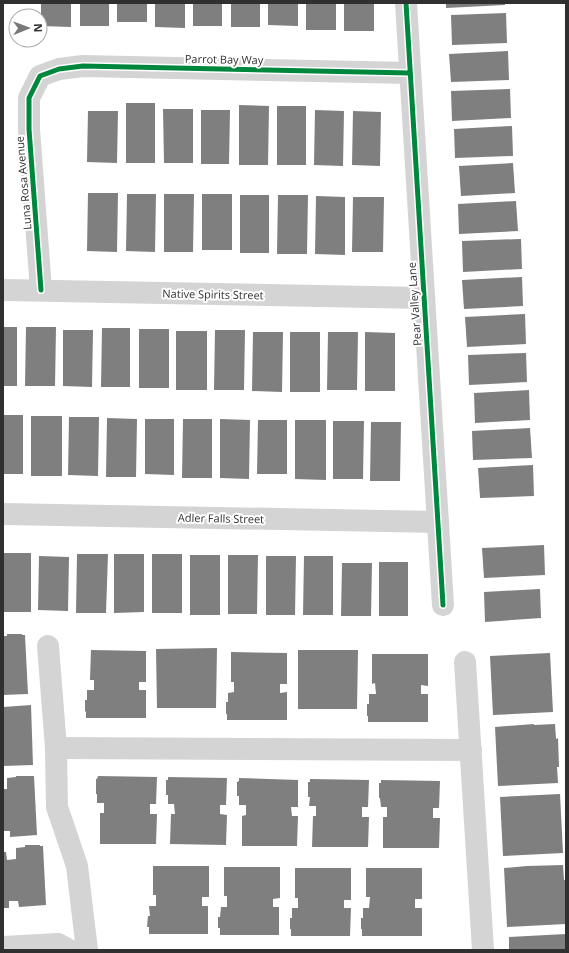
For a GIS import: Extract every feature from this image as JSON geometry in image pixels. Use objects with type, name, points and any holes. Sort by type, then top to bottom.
[{"type":"street","name":"Pear Valley Lane","points":[[406,3],[443,605]]},
{"type":"street","name":"Parrot Bay Way","points":[[40,76],[59,68],[84,66],[410,73]]},
{"type":"street","name":"Luna Rosa Avenue","points":[[40,76],[29,98],[29,129],[42,290]]},
{"type":"street","name":"Native Spirits Street","points":[[3,290],[423,298]]},
{"type":"street","name":"Adler Falls Street","points":[[3,514],[438,522]]},
{"type":"street","points":[[48,646],[56,748],[57,807],[77,866],[87,950]]},
{"type":"street","points":[[465,662],[483,950]]},
{"type":"street","points":[[56,748],[471,750]]},
{"type":"street","points":[[3,947],[58,944],[69,950]]},
{"type":"building","points":[[41,3],[71,3],[71,27],[48,26],[48,8],[41,8]]},
{"type":"building","points":[[80,3],[109,3],[109,26],[80,26]]},
{"type":"building","points":[[117,3],[147,3],[147,22],[117,22]]},
{"type":"building","points":[[155,3],[185,3],[185,28],[155,27]]},
{"type":"building","points":[[193,3],[222,3],[222,26],[193,26]]},
{"type":"building","points":[[231,3],[260,3],[260,27],[231,27]]},
{"type":"building","points":[[268,3],[298,3],[298,26],[268,25]]},
{"type":"building","points":[[306,3],[336,3],[336,30],[306,30]]},
{"type":"building","points":[[344,3],[374,3],[374,31],[344,31]]},
{"type":"building","points":[[446,3],[505,3],[505,5],[446,8]]},
{"type":"building","points":[[506,13],[507,43],[452,45],[451,15]]},
{"type":"building","points":[[508,51],[509,80],[451,82],[449,54]]},
{"type":"building","points":[[510,89],[511,118],[452,121],[451,91]]},
{"type":"building","points":[[126,103],[155,103],[155,163],[126,163]]},
{"type":"building","points":[[239,105],[269,106],[268,165],[239,165]]},
{"type":"building","points":[[277,106],[306,106],[306,165],[277,165]]},
{"type":"building","points":[[163,109],[193,109],[193,163],[164,163]]},
{"type":"building","points":[[201,110],[230,110],[229,164],[201,164]]},
{"type":"building","points":[[315,110],[344,111],[343,166],[314,165]]},
{"type":"building","points":[[88,111],[118,111],[117,163],[87,162]]},
{"type":"building","points":[[353,111],[381,112],[380,166],[352,165]]},
{"type":"building","points":[[512,126],[513,156],[455,158],[454,129]]},
{"type":"building","points":[[513,163],[515,193],[461,196],[459,166]]},
{"type":"building","points":[[88,193],[118,193],[117,252],[87,251]]},
{"type":"building","points":[[127,194],[156,194],[155,252],[126,251]]},
{"type":"building","points":[[164,194],[194,194],[193,252],[164,252]]},
{"type":"building","points":[[202,194],[232,194],[232,250],[202,250]]},
{"type":"building","points":[[240,195],[269,195],[269,253],[240,253]]},
{"type":"building","points":[[278,195],[308,195],[307,254],[277,254]]},
{"type":"building","points":[[316,196],[345,197],[345,255],[315,254]]},
{"type":"building","points":[[353,197],[384,197],[383,252],[352,252]]},
{"type":"building","points":[[516,201],[518,231],[459,234],[458,204]]},
{"type":"building","points":[[521,239],[522,269],[463,272],[462,241]]},
{"type":"building","points":[[522,277],[523,306],[464,309],[462,280]]},
{"type":"building","points":[[525,314],[526,344],[467,347],[465,317]]},
{"type":"building","points":[[3,327],[17,327],[17,386],[3,386]]},
{"type":"building","points":[[26,327],[56,327],[55,386],[25,386]]},
{"type":"building","points":[[102,328],[130,328],[130,387],[101,387]]},
{"type":"building","points":[[139,329],[169,329],[169,388],[139,388]]},
{"type":"building","points":[[63,330],[93,330],[92,387],[63,386]]},
{"type":"building","points":[[215,330],[245,330],[244,390],[214,390]]},
{"type":"building","points":[[176,331],[207,331],[207,390],[176,390]]},
{"type":"building","points":[[253,332],[283,332],[282,392],[252,391]]},
{"type":"building","points":[[290,332],[320,332],[320,392],[290,392]]},
{"type":"building","points":[[328,332],[358,332],[357,390],[327,390]]},
{"type":"building","points":[[365,332],[395,333],[395,391],[365,391]]},
{"type":"building","points":[[526,353],[527,382],[469,385],[468,355]]},
{"type":"building","points":[[529,390],[530,420],[475,423],[474,393]]},
{"type":"building","points":[[3,415],[23,415],[23,474],[3,474]]},
{"type":"building","points":[[31,416],[62,416],[62,476],[31,476]]},
{"type":"building","points":[[69,417],[99,417],[98,476],[68,475]]},
{"type":"building","points":[[107,418],[137,419],[136,477],[106,477]]},
{"type":"building","points":[[145,419],[174,419],[174,475],[145,474]]},
{"type":"building","points":[[183,419],[212,419],[212,478],[182,478]]},
{"type":"building","points":[[220,419],[250,420],[249,479],[220,478]]},
{"type":"building","points":[[258,420],[287,420],[287,474],[257,474]]},
{"type":"building","points":[[295,420],[326,420],[326,480],[295,479]]},
{"type":"building","points":[[333,421],[364,421],[363,479],[333,479]]},
{"type":"building","points":[[371,422],[401,422],[400,481],[370,481]]},
{"type":"building","points":[[530,428],[532,458],[473,460],[472,431]]},
{"type":"building","points":[[533,465],[534,496],[480,498],[478,468]]},
{"type":"building","points":[[544,545],[545,575],[484,578],[482,548]]},
{"type":"building","points":[[3,553],[31,553],[31,612],[3,612]]},
{"type":"building","points":[[77,554],[108,554],[106,613],[76,613]]},
{"type":"building","points":[[114,554],[144,554],[144,612],[114,613]]},
{"type":"building","points":[[152,554],[182,554],[182,613],[152,613]]},
{"type":"building","points":[[190,555],[220,555],[220,615],[190,615]]},
{"type":"building","points":[[228,555],[258,555],[257,614],[228,614]]},
{"type":"building","points":[[39,556],[69,557],[68,611],[38,610]]},
{"type":"building","points":[[266,556],[296,556],[295,615],[266,615]]},
{"type":"building","points":[[304,556],[333,556],[333,615],[303,615]]},
{"type":"building","points":[[379,562],[408,562],[408,616],[379,616]]},
{"type":"building","points":[[342,563],[372,563],[371,616],[341,616]]},
{"type":"building","points":[[540,589],[541,618],[485,622],[484,592]]},
{"type":"building","points":[[7,634],[25,635],[28,694],[3,695],[3,636],[7,636]]},
{"type":"building","points":[[217,648],[216,708],[157,708],[156,649]]},
{"type":"building","points":[[91,650],[146,651],[146,682],[139,682],[139,690],[146,690],[146,718],[86,718],[85,700],[87,700],[87,690],[94,690],[94,680],[90,680]]},
{"type":"building","points":[[298,650],[358,650],[357,709],[298,709]]},
{"type":"building","points":[[231,652],[287,653],[287,684],[280,684],[280,693],[287,692],[287,720],[227,720],[226,702],[228,702],[228,693],[234,692],[234,682],[231,682]]},
{"type":"building","points":[[550,653],[553,712],[493,715],[490,656]]},
{"type":"building","points":[[372,654],[428,654],[428,686],[421,685],[421,694],[428,694],[428,722],[368,722],[367,704],[369,704],[369,694],[376,694],[375,683],[372,684]]},
{"type":"building","points":[[31,705],[33,765],[3,766],[3,707]]},
{"type":"building","points":[[555,724],[556,739],[558,738],[558,783],[498,786],[495,727]]},
{"type":"building","points":[[16,776],[34,776],[37,835],[10,837],[10,831],[3,831],[3,789],[7,789],[7,778]]},
{"type":"building","points":[[98,776],[157,777],[156,804],[150,804],[150,814],[157,814],[156,844],[100,844],[100,813],[104,813],[104,803],[97,803],[96,779]]},
{"type":"building","points":[[168,777],[227,778],[226,805],[220,805],[220,814],[227,815],[226,845],[170,844],[171,814],[175,814],[174,804],[168,804],[168,795],[166,795],[166,780],[168,780]]},
{"type":"building","points":[[239,778],[298,780],[298,807],[291,807],[292,816],[298,816],[297,846],[242,846],[242,816],[246,815],[246,805],[239,805],[239,796],[237,796],[237,782],[239,781]]},
{"type":"building","points":[[310,779],[369,780],[368,807],[362,807],[362,817],[369,817],[368,847],[312,847],[313,816],[316,816],[316,806],[309,806],[310,797],[308,797],[308,782],[310,782]]},
{"type":"building","points":[[381,780],[440,781],[439,808],[433,808],[433,818],[440,818],[439,848],[383,848],[383,817],[387,817],[387,807],[381,807],[379,798],[379,783],[381,783]]},
{"type":"building","points":[[560,794],[563,853],[503,856],[500,797]]},
{"type":"building","points":[[25,845],[43,846],[46,905],[19,907],[18,901],[9,901],[9,908],[3,908],[3,852],[6,852],[7,860],[16,859],[16,848],[25,847]]},
{"type":"building","points":[[563,865],[564,880],[566,880],[566,924],[507,927],[504,868]]},
{"type":"building","points":[[153,866],[209,866],[209,897],[202,897],[202,906],[208,906],[208,934],[149,934],[149,927],[147,927],[148,916],[150,916],[149,906],[156,906],[156,895],[153,895]]},
{"type":"building","points":[[224,867],[280,867],[280,898],[273,899],[273,907],[279,907],[279,935],[220,935],[220,928],[218,928],[218,917],[220,917],[221,907],[227,907],[227,896],[224,896]]},
{"type":"building","points":[[295,868],[351,868],[351,900],[344,900],[344,908],[351,908],[350,936],[291,936],[290,918],[292,918],[292,908],[298,908],[298,898],[295,898]]},
{"type":"building","points":[[366,868],[422,868],[422,899],[415,899],[415,908],[422,908],[422,936],[362,936],[361,918],[363,918],[363,908],[369,908],[370,897],[366,897]]},
{"type":"building","points":[[566,934],[566,950],[509,950],[509,937]]},
{"type":"cycle path","points":[[406,3],[443,605]]},
{"type":"cycle path","points":[[41,290],[29,129],[29,98],[40,76],[59,69],[83,66],[410,73]]}]
